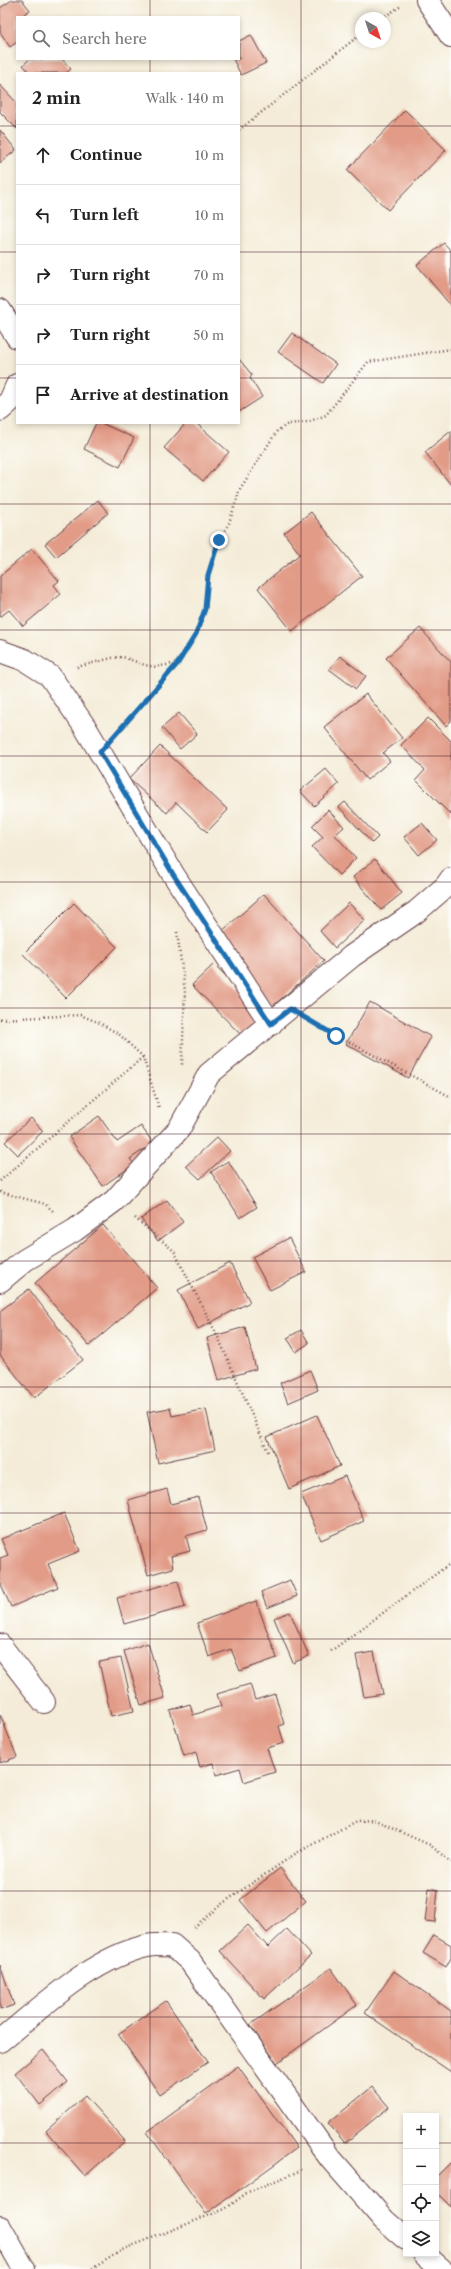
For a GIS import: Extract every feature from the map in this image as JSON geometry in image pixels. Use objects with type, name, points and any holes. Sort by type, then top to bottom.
[{"type":"street","points":[[427,0],[451,36]]},
{"type":"street","points":[[0,310],[16,335]]},
{"type":"street","points":[[0,410],[10,401],[16,387]]},
{"type":"street","points":[[0,651],[25,660],[50,676],[100,752],[173,874],[271,1024]]},
{"type":"street","points":[[0,1281],[25,1260],[75,1230],[114,1201],[179,1129],[209,1074],[290,1009],[352,956],[416,912],[446,886],[451,879]]},
{"type":"street","points":[[0,1645],[44,1702]]},
{"type":"street","points":[[0,2041],[51,1999],[109,1959],[148,1946],[172,1946],[190,1961],[330,2158],[384,2220],[403,2236]]},
{"type":"street","points":[[0,2227],[24,2269]]},
{"type":"street","points":[[427,2257],[441,2269]]},
{"type":"path","points":[[391,12],[404,4]]},
{"type":"path","points":[[240,129],[355,39]]},
{"type":"path","points":[[100,752],[178,663],[196,634],[203,615],[208,575],[219,540],[229,523],[234,502],[240,489],[276,431],[288,424],[308,422],[326,415],[368,362],[451,349]]},
{"type":"path","points":[[50,676],[112,658],[123,657],[145,665],[156,667],[178,663]]},
{"type":"path","points":[[176,926],[185,991],[182,1068]]},
{"type":"path","points":[[290,1009],[336,1036],[451,1098]]},
{"type":"path","points":[[0,1019],[80,1015],[100,1023],[120,1035],[143,1057],[169,1140]]},
{"type":"path","points":[[0,1181],[143,1057]]},
{"type":"path","points":[[0,1192],[45,1204],[75,1230]]},
{"type":"path","points":[[114,1201],[174,1251],[218,1337],[269,1454]]},
{"type":"path","points":[[331,1651],[451,1563]]},
{"type":"path","points":[[172,1946],[223,1903],[295,1854],[356,1821],[373,1820],[430,1845],[451,1862]]},
{"type":"path","points":[[92,2269],[124,2249],[225,2209],[248,2192],[330,2158]]},
{"type":"building","points":[[12,0],[22,0],[30,10],[24,14],[25,16],[16,16],[16,43],[10,47],[0,32],[0,8]]},
{"type":"building","points":[[251,35],[266,63],[241,75],[234,60],[240,60],[240,40]]},
{"type":"building","points":[[29,60],[63,60],[71,69],[67,72],[29,72],[23,65]]},
{"type":"building","points":[[0,85],[16,102],[16,128],[0,112]]},
{"type":"building","points":[[405,110],[446,150],[388,210],[347,170]]},
{"type":"building","points":[[0,130],[16,150],[0,163]]},
{"type":"building","points":[[444,243],[451,251],[451,306],[417,265]]},
{"type":"building","points":[[292,333],[336,364],[323,383],[278,352]]},
{"type":"building","points":[[240,360],[252,375],[250,378],[262,397],[240,411]]},
{"type":"building","points":[[96,424],[103,424],[134,438],[120,467],[84,449]]},
{"type":"building","points":[[185,424],[197,424],[229,452],[203,481],[164,448]]},
{"type":"building","points":[[451,431],[451,485],[425,452]]},
{"type":"building","points":[[98,500],[108,513],[56,557],[45,544]]},
{"type":"building","points":[[311,512],[362,576],[292,631],[258,588],[300,554],[284,533]]},
{"type":"building","points":[[32,549],[59,581],[54,585],[61,594],[23,626],[9,610],[0,617],[0,576]]},
{"type":"building","points":[[420,628],[451,662],[451,721],[446,726],[386,658]]},
{"type":"building","points":[[340,656],[366,676],[356,689],[329,669]]},
{"type":"building","points":[[366,694],[402,738],[383,753],[390,761],[367,780],[324,727]]},
{"type":"building","points":[[179,713],[197,734],[180,749],[162,728]]},
{"type":"building","points":[[428,718],[451,741],[451,815],[416,780],[425,770],[401,745]]},
{"type":"building","points":[[160,746],[228,810],[207,832],[176,802],[167,813],[129,779]]},
{"type":"building","points":[[326,769],[339,784],[314,806],[300,791]]},
{"type":"building","points":[[345,802],[378,837],[372,843],[339,807]]},
{"type":"building","points":[[328,810],[344,827],[335,835],[356,858],[339,875],[312,847],[323,837],[312,826]]},
{"type":"building","points":[[422,823],[437,840],[419,855],[404,837]]},
{"type":"building","points":[[375,859],[402,893],[381,910],[353,877]]},
{"type":"building","points":[[264,894],[324,961],[272,1007],[212,940]]},
{"type":"building","points":[[74,903],[117,947],[66,998],[23,954]]},
{"type":"building","points":[[349,903],[365,920],[335,948],[320,931]]},
{"type":"building","points":[[214,964],[269,1020],[247,1041],[192,985]]},
{"type":"building","points":[[370,1002],[431,1037],[408,1078],[346,1044]]},
{"type":"building","points":[[99,1116],[117,1142],[141,1126],[153,1143],[130,1159],[134,1164],[103,1186],[69,1137]]},
{"type":"building","points":[[31,1118],[43,1131],[18,1155],[5,1142]]},
{"type":"building","points":[[217,1137],[230,1151],[200,1179],[186,1166]]},
{"type":"building","points":[[228,1161],[257,1207],[240,1218],[211,1172]]},
{"type":"building","points":[[167,1200],[183,1222],[158,1241],[141,1219]]},
{"type":"building","points":[[103,1225],[157,1288],[89,1346],[35,1283]]},
{"type":"building","points":[[289,1238],[306,1272],[270,1290],[252,1257]]},
{"type":"building","points":[[230,1263],[250,1302],[198,1329],[178,1290]]},
{"type":"building","points":[[29,1289],[83,1360],[34,1398],[0,1355],[0,1311]]},
{"type":"building","points":[[245,1327],[256,1369],[219,1380],[207,1338]]},
{"type":"building","points":[[301,1330],[309,1343],[296,1352],[287,1338]]},
{"type":"building","points":[[310,1370],[318,1390],[288,1403],[280,1383]]},
{"type":"building","points":[[170,1408],[172,1416],[206,1409],[215,1450],[158,1463],[147,1412]]},
{"type":"building","points":[[317,1415],[340,1466],[289,1489],[267,1437]]},
{"type":"building","points":[[345,1476],[364,1521],[321,1540],[301,1494]]},
{"type":"building","points":[[167,1489],[171,1504],[198,1497],[207,1530],[186,1536],[190,1551],[171,1556],[173,1568],[148,1575],[128,1500]]},
{"type":"building","points":[[64,1513],[80,1551],[48,1564],[58,1587],[11,1607],[0,1582],[0,1558],[8,1555],[1,1539]]},
{"type":"building","points":[[290,1580],[297,1596],[267,1608],[261,1592]]},
{"type":"building","points":[[178,1581],[185,1607],[124,1624],[117,1598]]},
{"type":"building","points":[[256,1601],[277,1658],[240,1671],[231,1649],[209,1657],[197,1623]]},
{"type":"building","points":[[290,1612],[309,1656],[293,1663],[274,1618]]},
{"type":"building","points":[[148,1643],[165,1698],[141,1705],[124,1651]]},
{"type":"building","points":[[374,1652],[383,1694],[364,1697],[356,1655]]},
{"type":"building","points":[[121,1658],[134,1711],[111,1716],[99,1662]]},
{"type":"building","points":[[250,1684],[255,1700],[275,1694],[284,1724],[279,1726],[284,1743],[267,1748],[275,1772],[244,1782],[240,1768],[216,1775],[213,1763],[200,1767],[196,1752],[184,1756],[170,1710],[190,1704],[193,1715],[221,1706],[217,1694]]},
{"type":"building","points":[[0,1714],[17,1757],[0,1763]]},
{"type":"building","points":[[280,1868],[306,1901],[267,1933],[240,1900]]},
{"type":"building","points":[[429,1888],[438,1890],[435,1922],[425,1921]]},
{"type":"building","points":[[248,1925],[268,1947],[287,1929],[311,1955],[264,1999],[220,1951]]},
{"type":"building","points":[[434,1935],[451,1945],[451,1958],[446,1967],[423,1953]]},
{"type":"building","points":[[0,1965],[14,2005],[0,2010]]},
{"type":"building","points":[[331,1968],[357,2005],[277,2063],[250,2025]]},
{"type":"building","points":[[394,1971],[451,2011],[451,2072],[365,2013]]},
{"type":"building","points":[[166,2001],[208,2062],[160,2095],[118,2034]]},
{"type":"building","points":[[43,2050],[68,2082],[40,2105],[15,2073]]},
{"type":"building","points":[[238,2066],[297,2148],[206,2214],[147,2132]]},
{"type":"building","points":[[372,2087],[389,2107],[345,2143],[328,2123]]},
{"type":"building","points":[[85,2096],[125,2141],[85,2176],[46,2131]]},
{"type":"building","points":[[451,2162],[451,2207],[439,2195],[439,2174]]},
{"type":"route","points":[[219,540],[208,575],[205,609],[196,634],[178,663],[100,752],[173,874],[271,1024],[290,1009],[336,1036]]}]
